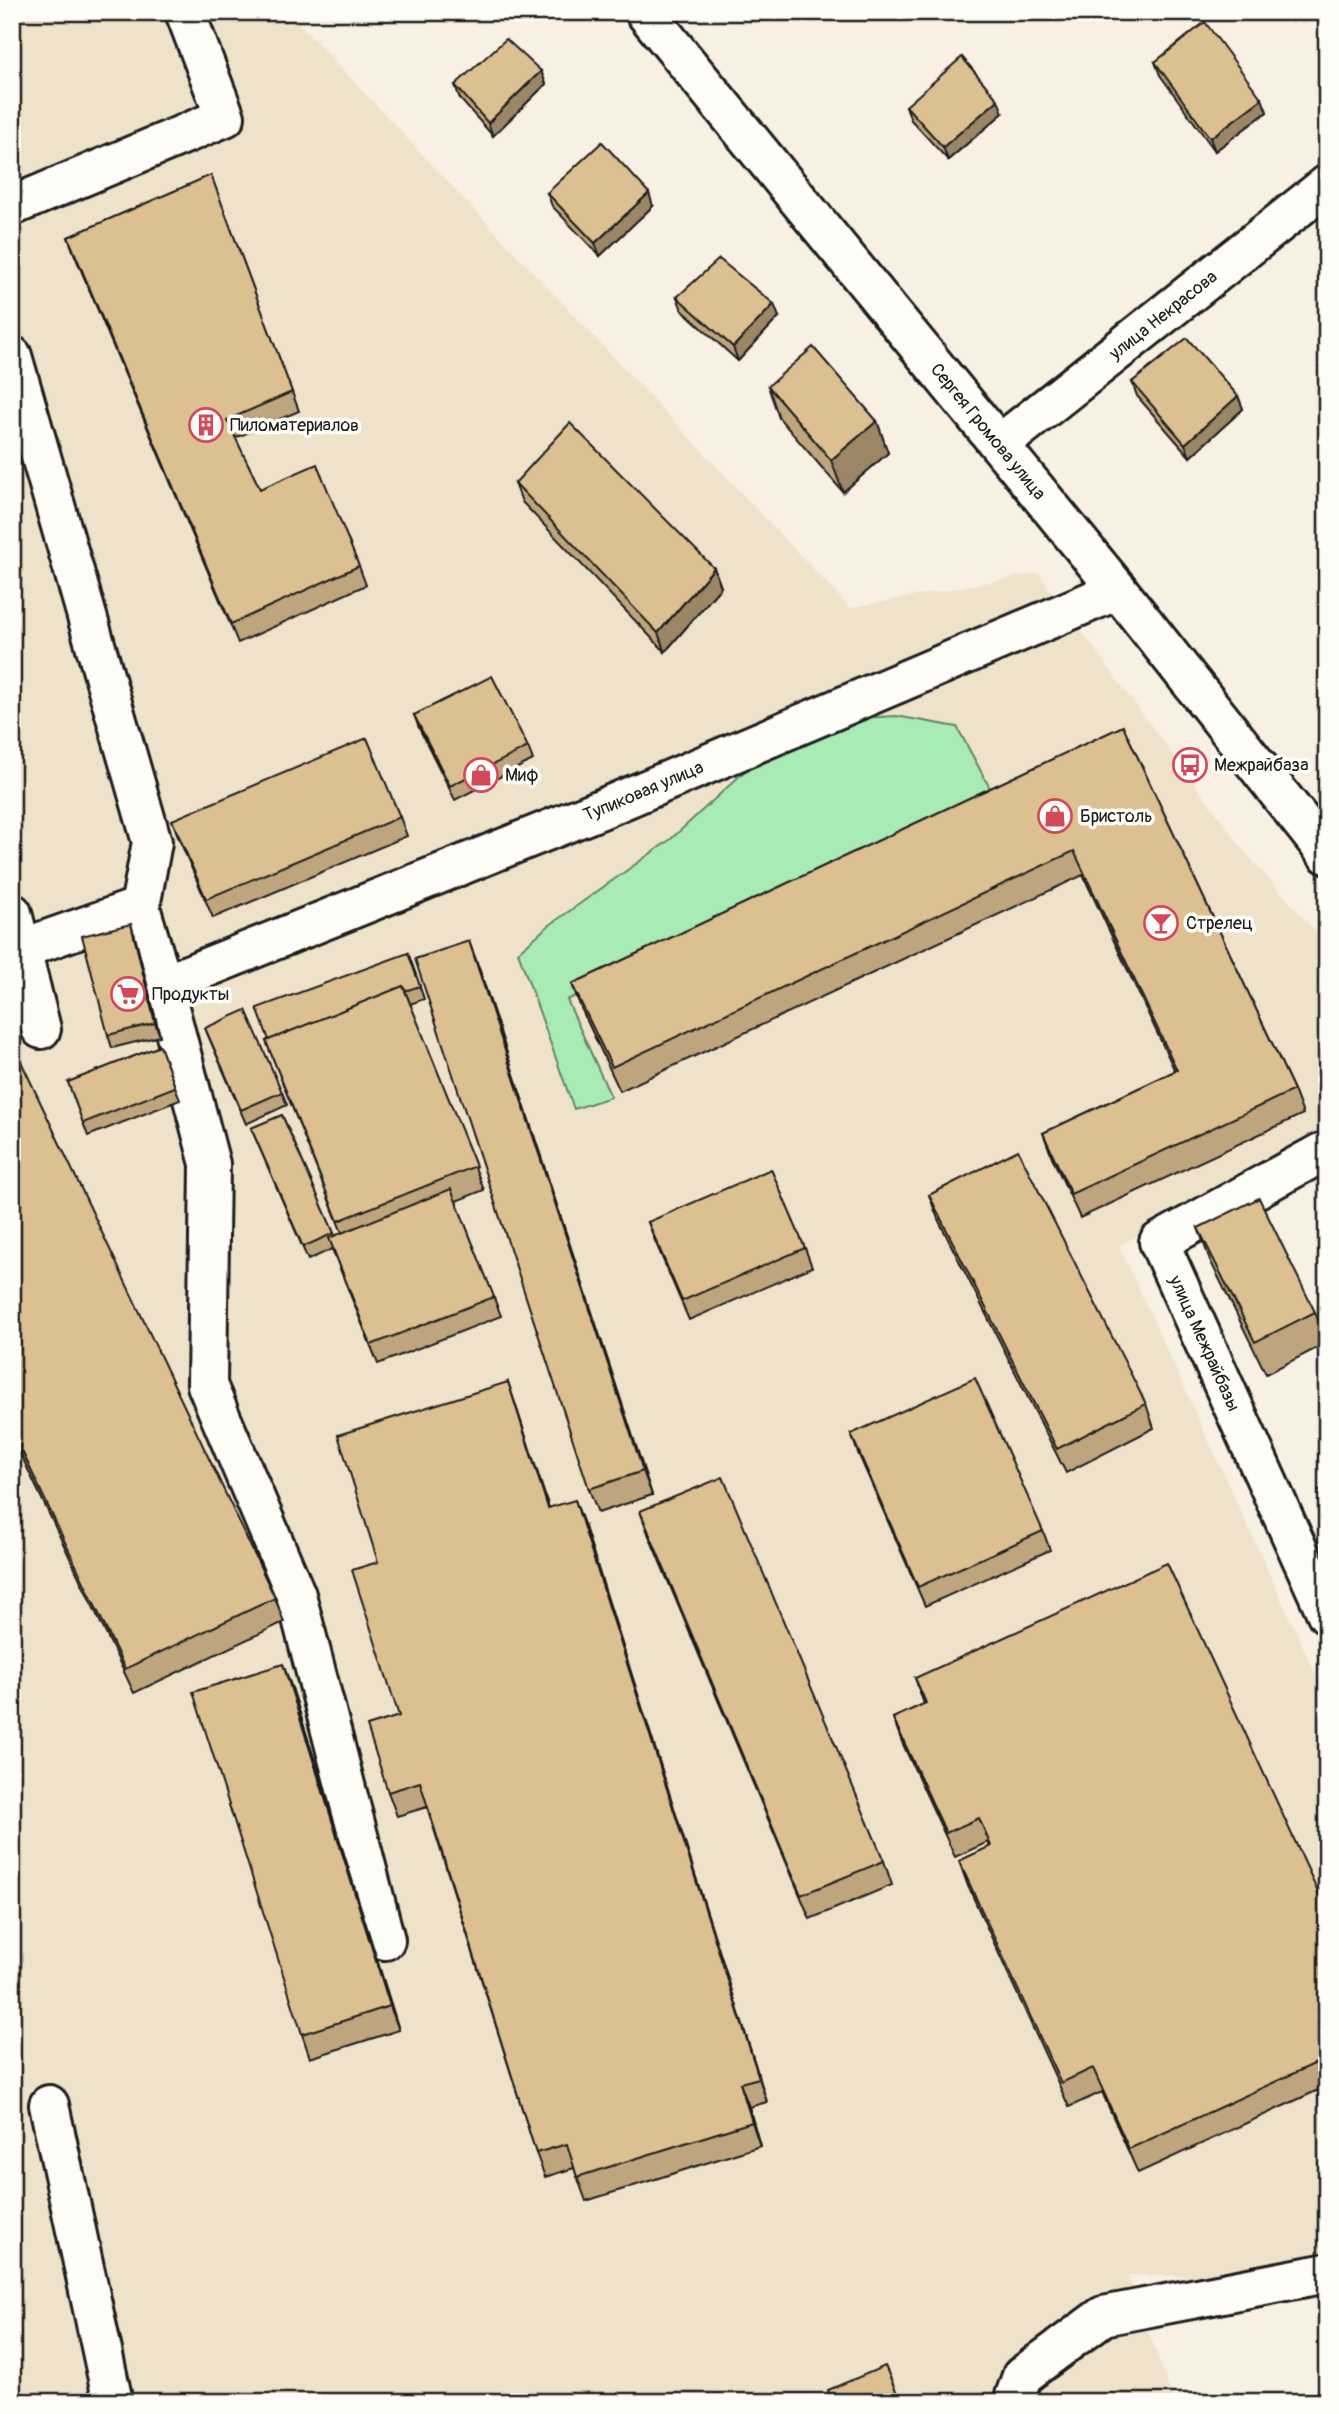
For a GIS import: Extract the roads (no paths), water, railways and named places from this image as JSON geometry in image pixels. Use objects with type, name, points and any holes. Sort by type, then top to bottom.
[{"type":"street","points":[[12,206],[225,117],[185,12]]},
{"type":"street","name":"Сергея Громова улица","points":[[645,12],[1000,444],[1327,854]]},
{"type":"street","name":"улица Некрасова","points":[[1000,444],[1327,185]]},
{"type":"street","points":[[12,356],[152,842],[140,907],[210,1164],[207,1385],[296,1595],[385,1940]]},
{"type":"street","name":"Тупиковая улица","points":[[163,985],[601,809],[1118,590]]},
{"type":"street","points":[[41,1029],[17,931],[140,907]]},
{"type":"street","name":"улица Межрайбазы","points":[[1321,1153],[1159,1242],[1327,1614]]},
{"type":"street","points":[[49,2105],[113,2402]]},
{"type":"street","points":[[1013,2402],[1022,2375],[1103,2316],[1327,2273]]},
{"type":"place","name":"Пиломатериалов","points":[[206,425]]},
{"type":"place","name":"Межрайбаза","points":[[1190,765]]},
{"type":"place","name":"Миф","points":[[481,775]]},
{"type":"place","name":"Бристоль","points":[[1055,816]]},
{"type":"place","name":"Стрелец","points":[[1161,923]]},
{"type":"place","name":"Продукты","points":[[128,994]]}]
